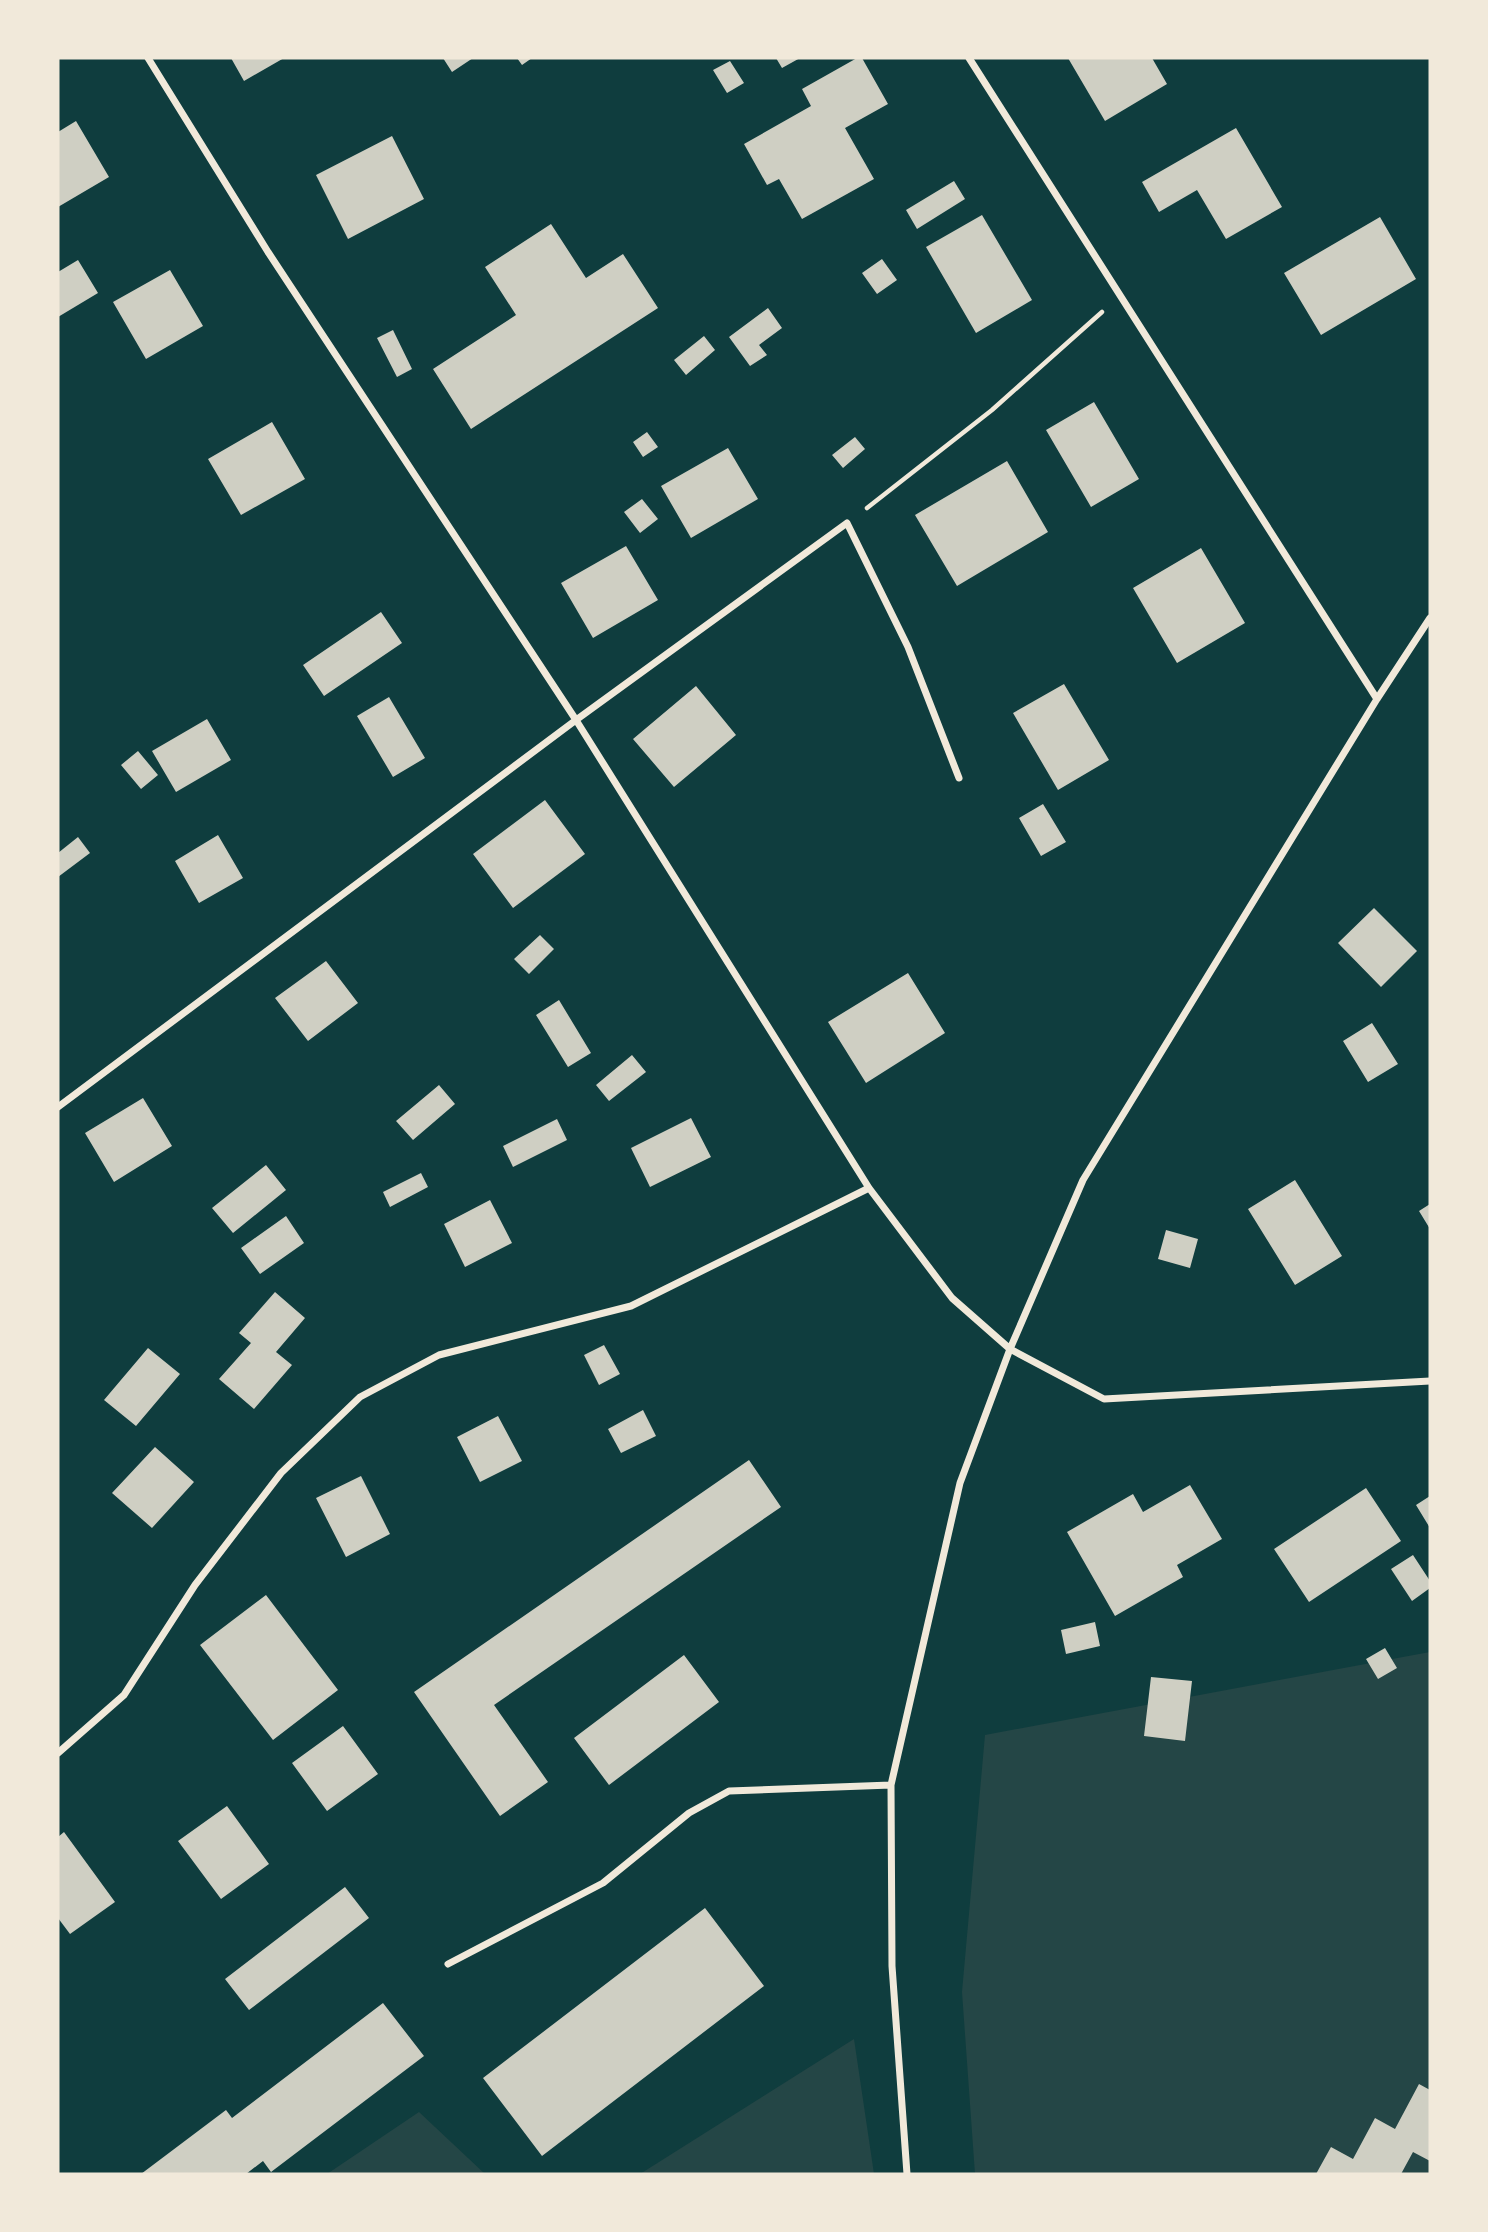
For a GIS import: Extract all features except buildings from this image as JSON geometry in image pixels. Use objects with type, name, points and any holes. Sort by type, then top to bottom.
[{"type":"street","points":[[148,58],[268,252],[576,720],[869,1188],[952,1298],[1010,1349],[1104,1399],[1430,1381]]},
{"type":"street","points":[[969,58],[1377,699]]},
{"type":"street","points":[[58,1107],[576,720],[847,523],[908,647],[959,778]]},
{"type":"street","points":[[907,2174],[892,1966],[891,1785],[960,1483],[1010,1349],[1083,1180],[1377,699],[1430,618]]},
{"type":"street","points":[[58,1753],[124,1695],[195,1585],[281,1474],[360,1397],[439,1355],[631,1306],[869,1188]]},
{"type":"street","points":[[448,1964],[603,1883],[689,1812],[729,1791],[891,1785]]},
{"type":"path","points":[[847,523],[992,410],[1121,295]]},
{"type":"shaded area","points":[[1430,1652],[1430,2174],[975,2174],[962,1992],[985,1735]]},
{"type":"shaded area","points":[[854,2039],[874,2174],[640,2174]]},
{"type":"shaded area","points":[[419,2112],[485,2174],[327,2174]]}]
